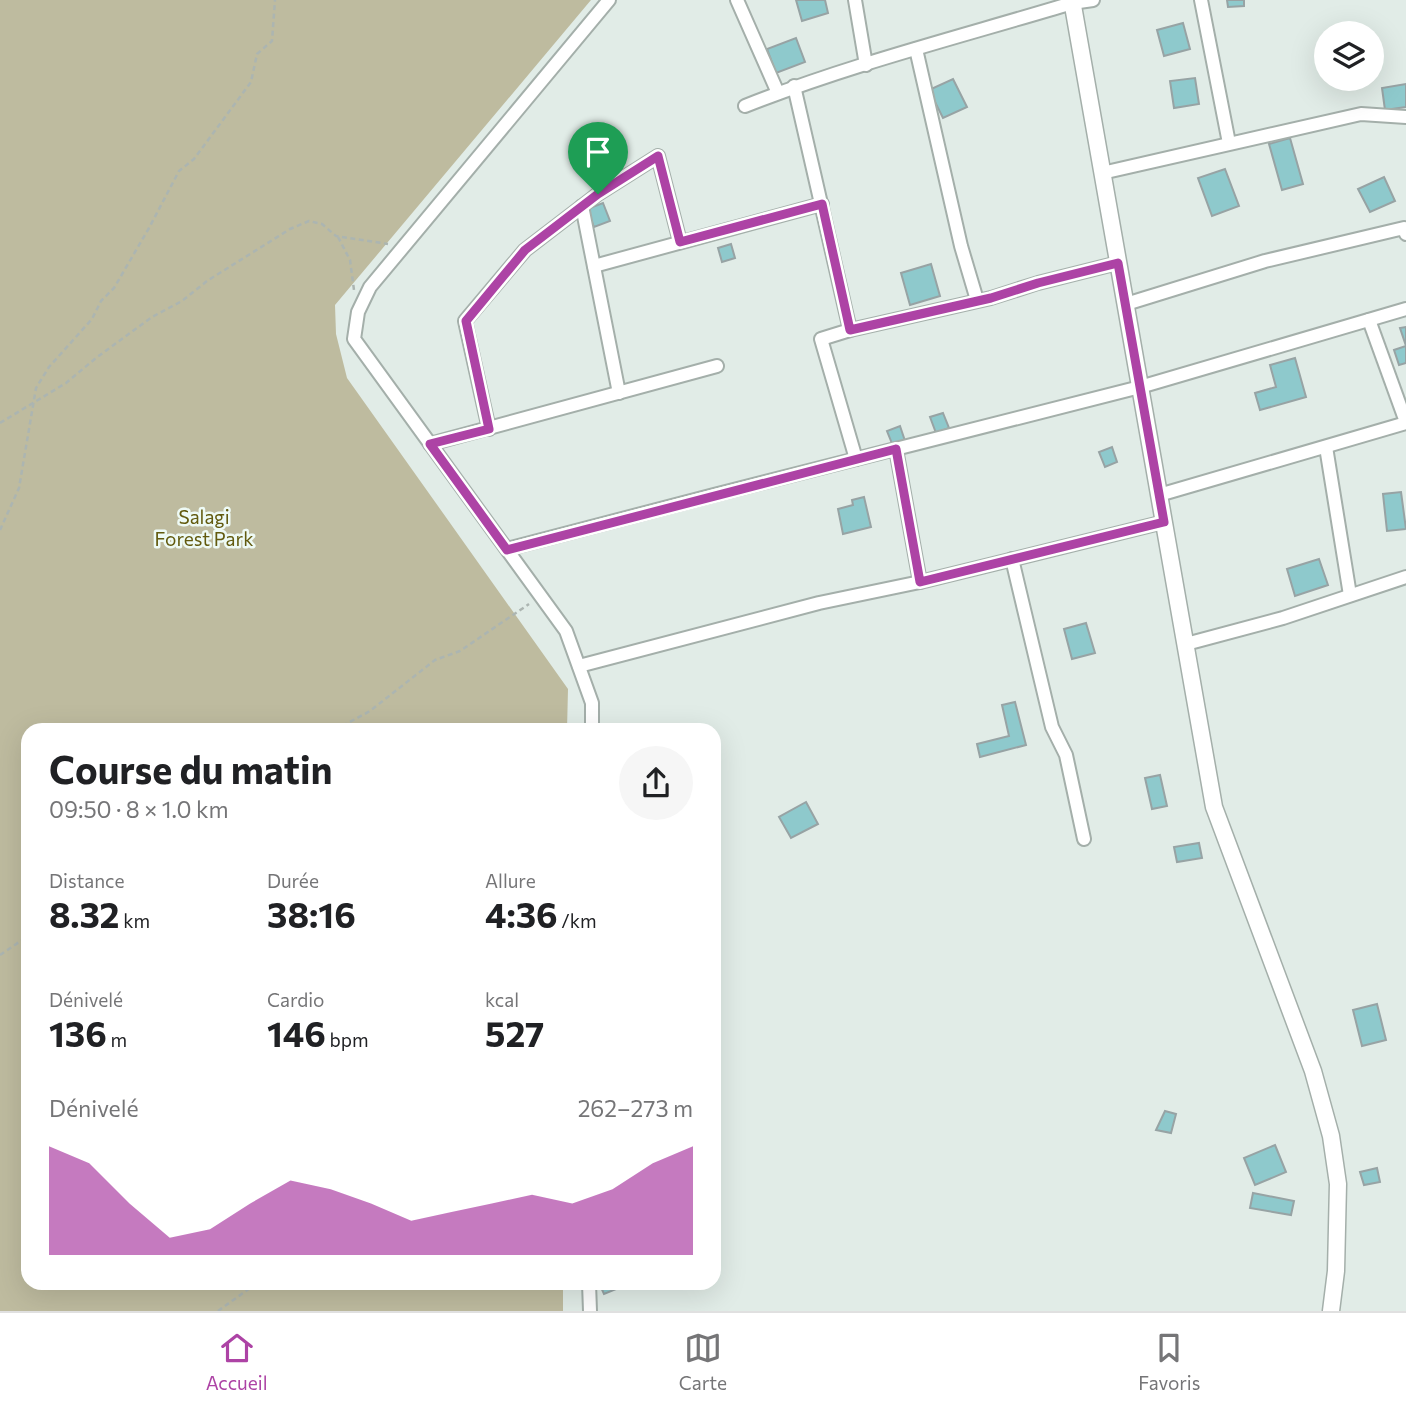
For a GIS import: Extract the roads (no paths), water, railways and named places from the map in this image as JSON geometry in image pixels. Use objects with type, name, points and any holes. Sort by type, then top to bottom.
[{"type":"street","points":[[592,723],[592,703],[566,631],[354,339],[358,312],[370,287],[609,0]]},
{"type":"street","points":[[737,0],[778,93]]},
{"type":"street","points":[[855,0],[866,65]]},
{"type":"street","points":[[745,106],[794,86],[1072,2],[1093,0]]},
{"type":"street","points":[[1201,0],[1229,143]]},
{"type":"street","points":[[1072,2],[1214,807],[1313,1071],[1331,1136],[1338,1184],[1336,1271],[1331,1311]]},
{"type":"street","points":[[916,49],[961,246],[977,300]]},
{"type":"street","points":[[794,86],[850,330]]},
{"type":"street","points":[[1102,173],[1361,114],[1406,117]]},
{"type":"street","points":[[489,429],[466,321],[525,250],[582,206],[658,156],[680,242]]},
{"type":"street","points":[[594,266],[822,204]]},
{"type":"street","points":[[582,206],[619,393]]},
{"type":"street","points":[[1126,304],[1265,261],[1404,228],[1406,233]]},
{"type":"street","points":[[856,459],[821,339],[1118,263]]},
{"type":"street","points":[[507,550],[1140,387],[1406,309]]},
{"type":"street","points":[[1159,495],[1406,423],[1369,320]]},
{"type":"street","points":[[430,444],[717,366]]},
{"type":"street","points":[[1326,447],[1350,595]]},
{"type":"street","points":[[896,449],[920,582]]},
{"type":"street","points":[[579,666],[819,603],[920,582],[1164,522]]},
{"type":"street","points":[[1012,559],[1052,727],[1066,755],[1084,839]]},
{"type":"street","points":[[1186,645],[1283,618],[1406,577]]},
{"type":"street","points":[[589,1290],[590,1311]]},
{"type":"park label","name":"Salagi Forest Park","points":[[204,527]]}]
